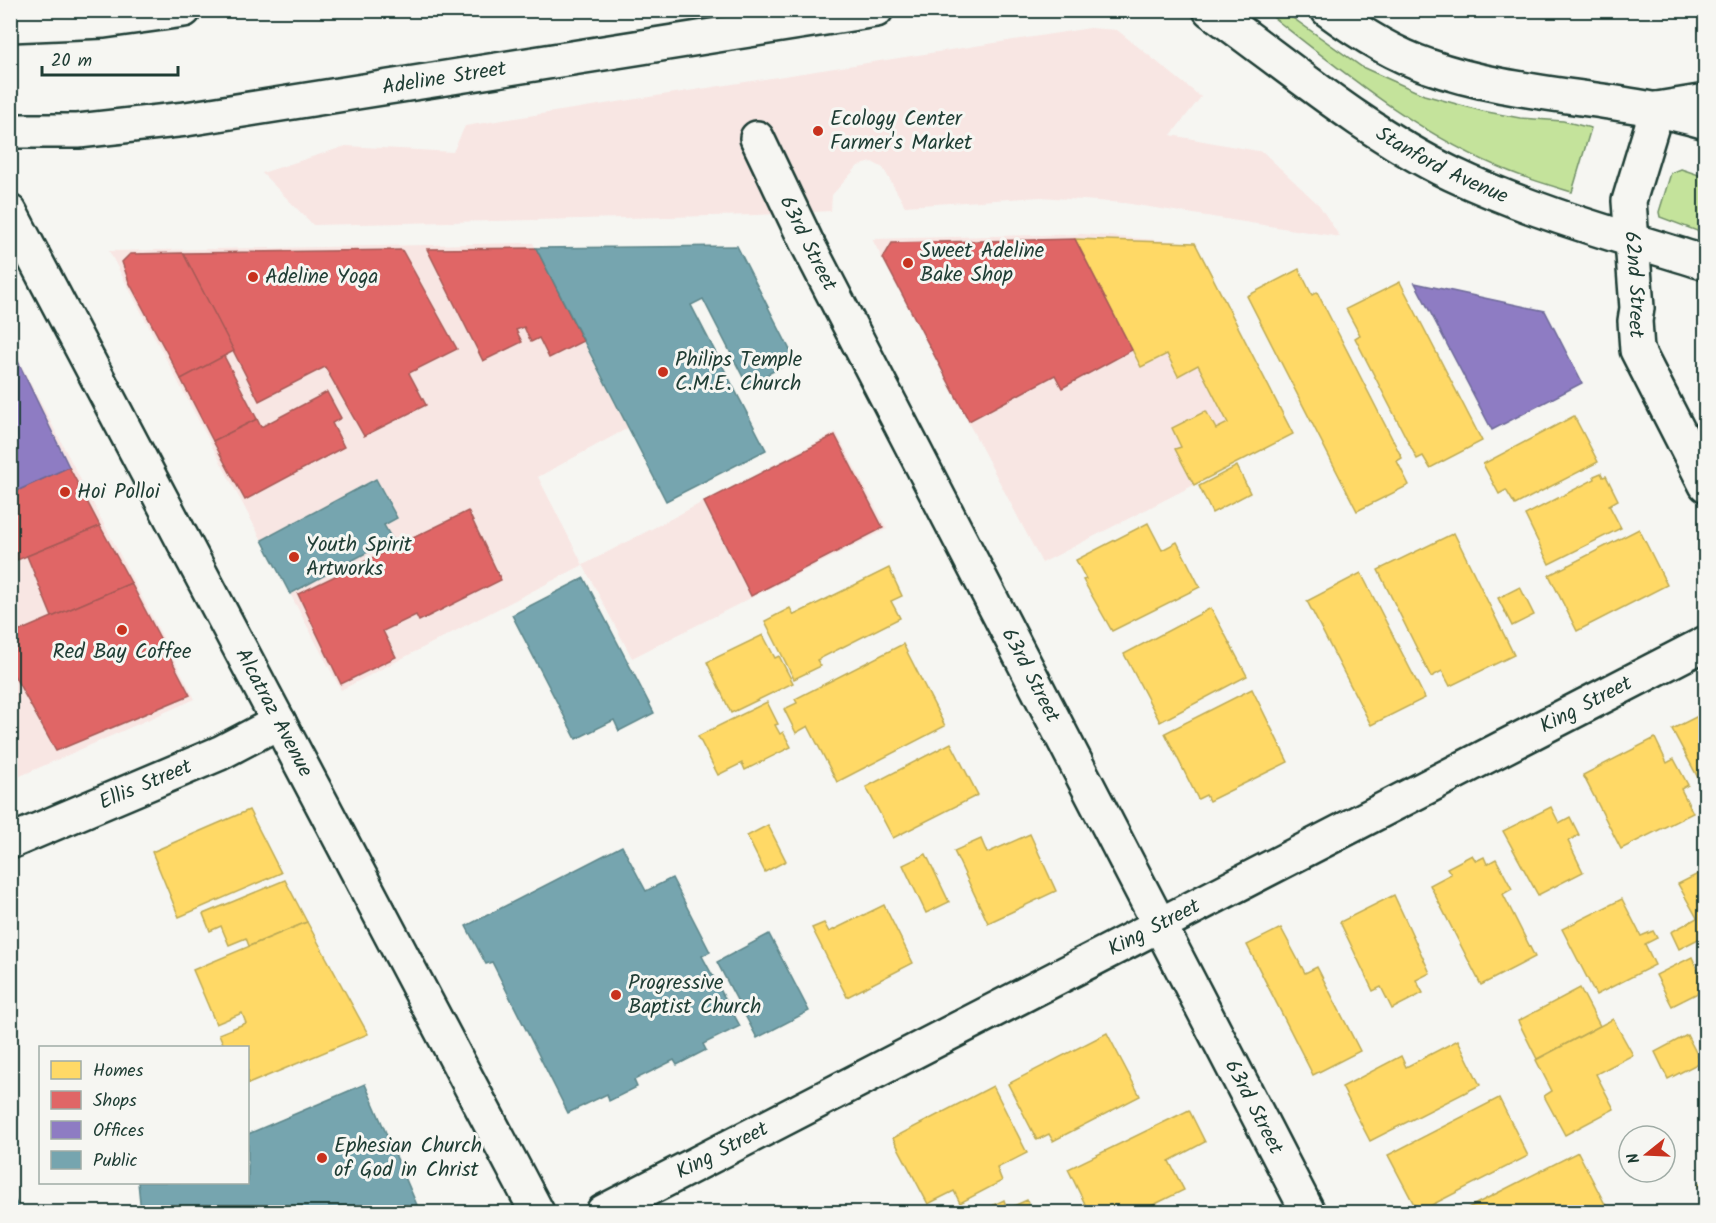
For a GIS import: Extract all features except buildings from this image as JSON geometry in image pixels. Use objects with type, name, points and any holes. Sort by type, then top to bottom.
[{"type":"street","points":[[10,25],[104,21],[184,10]]},
{"type":"street","name":"Adeline Street","points":[[10,131],[78,131],[186,119],[876,10]]},
{"type":"street","name":"Stanford Avenue","points":[[1210,10],[1406,149],[1495,193],[1706,263]]},
{"type":"street","points":[[1328,10],[1381,46],[1427,66],[1477,81],[1657,109],[1706,122]]},
{"type":"street","points":[[1657,109],[1706,101]]},
{"type":"street","name":"62nd Street","points":[[1657,109],[1629,201],[1637,308],[1635,321],[1637,350],[1706,485]]},
{"type":"street","name":"63rd Street","points":[[757,138],[812,252],[1308,1212]]},
{"type":"street","name":"Alcatraz Avenue","points":[[10,212],[537,1212]]},
{"type":"street","name":"King Street","points":[[603,1212],[1706,643]]},
{"type":"street","name":"Ellis Street","points":[[10,842],[220,753],[279,722]]},
{"type":"shaded area","name":"Ecology Center Farmer's Market","points":[[1090,28],[1117,30],[1201,97],[1171,135],[1263,152],[1319,205],[1340,237],[1124,203],[1041,197],[905,206],[883,168],[872,162],[858,166],[832,195],[831,211],[757,215],[313,225],[262,173],[346,146],[453,152],[465,126]]},
{"type":"shaded area","points":[[1082,234],[1195,243],[1293,434],[1042,563],[872,239]]},
{"type":"shaded area","points":[[533,243],[628,428],[538,477],[583,565],[341,690],[109,251]]},
{"type":"shaded area","points":[[10,344],[195,699],[11,780],[10,780]]},
{"type":"shaded area","points":[[836,432],[887,529],[632,658],[583,565]]},
{"type":"green space","points":[[1265,11],[1283,11],[1362,67],[1424,95],[1482,111],[1520,118],[1563,121],[1591,128],[1572,192],[1511,172],[1445,140],[1382,101]]},
{"type":"green space","points":[[1681,169],[1705,177],[1705,234],[1660,217],[1659,212],[1671,173]]},
{"type":"place","name":"Ecology Center Farmer's Market","points":[[818,131]]},
{"type":"place","name":"Sweet Adeline Bake Shop","points":[[908,263]]},
{"type":"place","name":"Adeline Yoga","points":[[253,277]]},
{"type":"place","name":"Philips Temple C.M.E. Church","points":[[663,372]]},
{"type":"place","name":"Hoi Polloi","points":[[65,492]]},
{"type":"place","name":"Youth Spirit Artworks","points":[[294,557]]},
{"type":"place","name":"Red Bay Coffee","points":[[122,630]]},
{"type":"place","name":"Progressive Baptist Church","points":[[616,995]]},
{"type":"place","name":"Ephesian Church of God in Christ","points":[[322,1158]]}]
